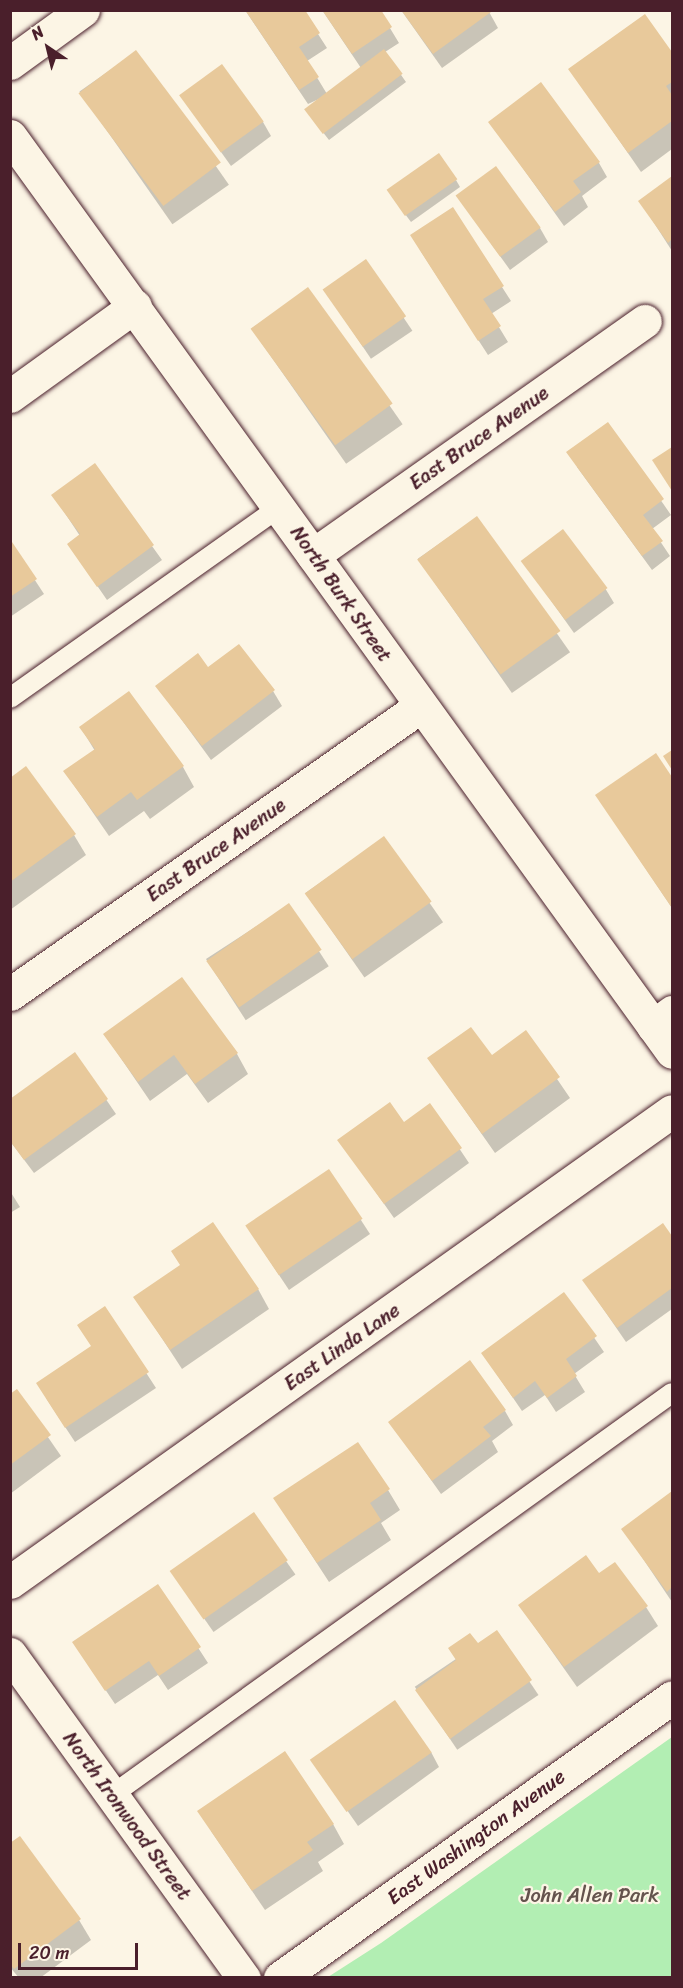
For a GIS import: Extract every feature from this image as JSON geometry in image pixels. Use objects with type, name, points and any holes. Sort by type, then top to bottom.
[{"type":"street","points":[[10,63],[83,10]]},
{"type":"street","name":"North Burk Street","points":[[10,136],[280,507],[421,706],[663,1019],[672,1052]]},
{"type":"street","points":[[10,396],[135,306]]},
{"type":"street","name":"East Bruce Avenue","points":[[313,555],[645,321]]},
{"type":"street","name":"East Bruce Avenue","points":[[10,994],[421,706]]},
{"type":"street","name":"East Linda Lane","points":[[10,1582],[672,1111]]},
{"type":"street","name":"North Ironwood Street","points":[[10,1654],[244,1977]]},
{"type":"street","name":"East Washington Avenue","points":[[280,1977],[672,1697]]},
{"type":"lane","points":[[10,698],[280,507]]},
{"type":"lane","points":[[112,1795],[672,1393]]},
{"type":"green space","name":"John Allen Park","points":[[672,1737],[672,1977],[328,1977],[381,1943]]},
{"type":"building","points":[[245,10],[305,10],[320,33],[299,47],[319,77],[299,90]]},
{"type":"building","points":[[322,10],[381,10],[392,27],[352,54]]},
{"type":"building","points":[[401,10],[490,10],[491,12],[433,54]]},
{"type":"building","points":[[645,14],[672,52],[672,82],[666,86],[672,95],[672,121],[628,153],[568,69]]},
{"type":"building","points":[[384,49],[403,74],[323,134],[304,109]]},
{"type":"building","points":[[136,50],[221,163],[163,206],[78,93]]},
{"type":"building","points":[[222,64],[264,121],[221,153],[179,95]]},
{"type":"building","points":[[541,82],[600,162],[573,181],[581,192],[555,212],[488,122]]},
{"type":"building","points":[[439,153],[457,179],[405,216],[387,190]]},
{"type":"building","points":[[496,166],[541,227],[500,257],[456,195]]},
{"type":"building","points":[[672,176],[672,239],[668,243],[638,201]]},
{"type":"building","points":[[453,207],[504,286],[483,299],[501,326],[478,341],[410,235]]},
{"type":"building","points":[[366,259],[406,316],[363,347],[323,289]]},
{"type":"building","points":[[308,287],[393,403],[335,445],[251,329]]},
{"type":"building","points":[[608,422],[664,499],[643,515],[663,541],[642,556],[566,452]]},
{"type":"building","points":[[672,447],[672,491],[652,460]]},
{"type":"building","points":[[95,463],[154,545],[97,587],[67,544],[80,534],[51,495]]},
{"type":"building","points":[[477,516],[560,631],[501,674],[417,559]]},
{"type":"building","points":[[563,529],[608,588],[565,620],[521,561]]},
{"type":"building","points":[[10,539],[37,579],[10,597]]},
{"type":"building","points":[[239,644],[275,690],[202,746],[155,686],[198,653],[208,667]]},
{"type":"building","points":[[129,691],[184,766],[137,800],[131,792],[97,817],[63,771],[95,749],[79,727]]},
{"type":"building","points":[[672,750],[672,770],[663,756]]},
{"type":"building","points":[[656,753],[672,777],[672,908],[595,795]]},
{"type":"building","points":[[26,766],[76,834],[10,882],[10,778]]},
{"type":"building","points":[[384,836],[432,902],[352,959],[305,894]]},
{"type":"building","points":[[289,903],[322,950],[239,1008],[206,961]]},
{"type":"building","points":[[182,977],[238,1053],[195,1084],[174,1055],[138,1082],[103,1034]]},
{"type":"building","points":[[471,1027],[492,1055],[526,1030],[560,1077],[482,1134],[427,1058]]},
{"type":"building","points":[[75,1052],[108,1099],[24,1160],[10,1141],[10,1099]]},
{"type":"building","points":[[390,1102],[404,1122],[430,1103],[462,1148],[384,1204],[337,1140]]},
{"type":"building","points":[[329,1169],[363,1219],[279,1275],[245,1225]]},
{"type":"building","points":[[213,1222],[259,1289],[170,1350],[133,1297],[180,1265],[171,1251]]},
{"type":"building","points":[[663,1223],[672,1236],[672,1288],[617,1328],[582,1280]]},
{"type":"building","points":[[564,1292],[597,1336],[566,1359],[577,1376],[547,1398],[535,1381],[513,1398],[481,1353]]},
{"type":"building","points":[[105,1306],[149,1372],[65,1428],[36,1383],[91,1346],[77,1325]]},
{"type":"building","points":[[470,1360],[506,1410],[483,1427],[491,1436],[432,1481],[388,1422]]},
{"type":"building","points":[[17,1389],[51,1435],[10,1465],[10,1394]]},
{"type":"building","points":[[358,1442],[390,1489],[370,1503],[381,1520],[317,1563],[273,1498]]},
{"type":"building","points":[[672,1491],[672,1587],[667,1592],[621,1529]]},
{"type":"building","points":[[254,1512],[288,1560],[203,1619],[170,1571]]},
{"type":"building","points":[[586,1555],[599,1573],[615,1562],[648,1606],[564,1667],[518,1605]]},
{"type":"building","points":[[158,1584],[201,1647],[159,1676],[149,1661],[105,1691],[72,1642]]},
{"type":"building","points":[[497,1630],[532,1680],[450,1739],[415,1690],[456,1660],[448,1648],[470,1633],[478,1643]]},
{"type":"building","points":[[395,1700],[432,1752],[347,1812],[310,1760]]},
{"type":"building","points":[[285,1751],[334,1824],[307,1842],[313,1850],[252,1891],[197,1811]]},
{"type":"building","points":[[20,1836],[81,1919],[14,1969],[10,1964],[10,1843]]}]
